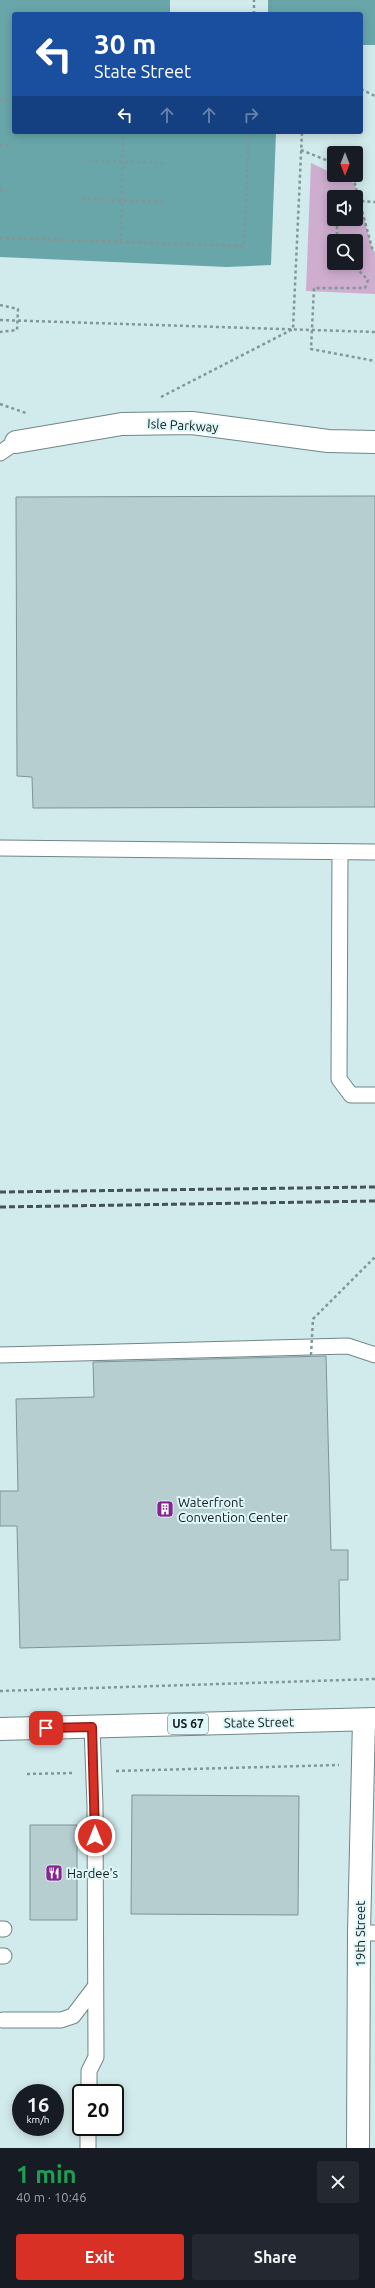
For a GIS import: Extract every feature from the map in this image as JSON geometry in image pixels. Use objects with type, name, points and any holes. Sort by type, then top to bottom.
[{"type":"street","name":"Isle Parkway","points":[[8,448],[122,424],[141,423],[192,423],[328,441],[375,442]]},
{"type":"street","name":"State Street","points":[[0,1729],[369,1720]]},
{"type":"street","name":"19th Street","points":[[358,2148],[367,1933],[363,1764],[369,1720]]},
{"type":"lane","points":[[0,848],[375,852]]},
{"type":"lane","points":[[340,852],[339,1079],[351,1095],[375,1095]]},
{"type":"lane","points":[[0,1355],[348,1346],[375,1355]]},
{"type":"lane","points":[[88,2084],[89,2071],[96,2057],[95,1806],[92,1727]]},
{"type":"lane","points":[[3,2020],[61,2020],[73,2016],[95,1987]]},
{"type":"lane","points":[[88,2136],[88,2148]]},
{"type":"path","points":[[254,0],[254,12]]},
{"type":"path","points":[[270,12],[271,0]]},
{"type":"path","points":[[363,90],[375,96]]},
{"type":"path","points":[[0,100],[10,100]]},
{"type":"path","points":[[120,242],[123,134]]},
{"type":"path","points":[[0,238],[244,246],[249,134]]},
{"type":"path","points":[[293,329],[302,134]]},
{"type":"path","points":[[0,145],[9,146]]},
{"type":"path","points":[[301,150],[327,161]]},
{"type":"path","points":[[84,160],[164,163]]},
{"type":"path","points":[[0,190],[6,191]]},
{"type":"path","points":[[82,199],[163,202]]},
{"type":"path","points":[[363,202],[375,202]]},
{"type":"path","points":[[363,222],[372,248],[375,250]]},
{"type":"path","points":[[358,270],[368,280],[365,288],[314,288],[311,349],[375,361]]},
{"type":"path","points":[[0,305],[18,309],[17,330],[0,332]]},
{"type":"path","points":[[0,320],[375,332]]},
{"type":"path","points":[[141,423],[141,407],[293,329]]},
{"type":"path","points":[[311,1355],[313,1319],[375,1257]]},
{"type":"path","points":[[0,1691],[375,1679]]},
{"type":"path","points":[[27,1774],[363,1764]]},
{"type":"shaded area","points":[[311,163],[327,171],[327,182],[351,182],[355,184],[357,190],[327,190],[327,226],[363,226],[363,214],[372,248],[375,252],[375,294],[306,291]]},
{"type":"water","points":[[0,0],[375,0],[375,58],[363,58],[363,12],[12,12],[12,134],[285,134],[279,281],[0,265]]},
{"type":"pier","points":[[170,0],[268,0],[268,12],[170,12]]},
{"type":"pier","points":[[363,45],[375,45],[375,60],[363,60]]},
{"type":"pier","points":[[276,134],[287,134],[280,282],[0,267],[0,257],[227,267],[271,265]]},
{"type":"building","points":[[375,496],[375,807],[33,808],[32,777],[17,776],[16,497]]},
{"type":"building","name":"Waterfront Convention Center","points":[[326,1356],[331,1550],[348,1550],[348,1580],[339,1580],[340,1640],[20,1648],[17,1526],[0,1526],[0,1491],[18,1491],[16,1399],[94,1397],[93,1362]]},
{"type":"building","points":[[132,1795],[299,1796],[298,1915],[131,1914]]},
{"type":"building","name":"Hardee's","points":[[30,1825],[77,1825],[77,1920],[30,1920]]},
{"type":"railway","points":[[0,1192],[375,1187]]},
{"type":"railway","points":[[0,1207],[375,1201]]},
{"type":"place","name":"Waterfront Convention Center","points":[[165,1509]]},
{"type":"place","name":"Hardee's","points":[[54,1873]]},
{"type":"route","points":[[46,1728],[92,1727],[95,1836]]}]
